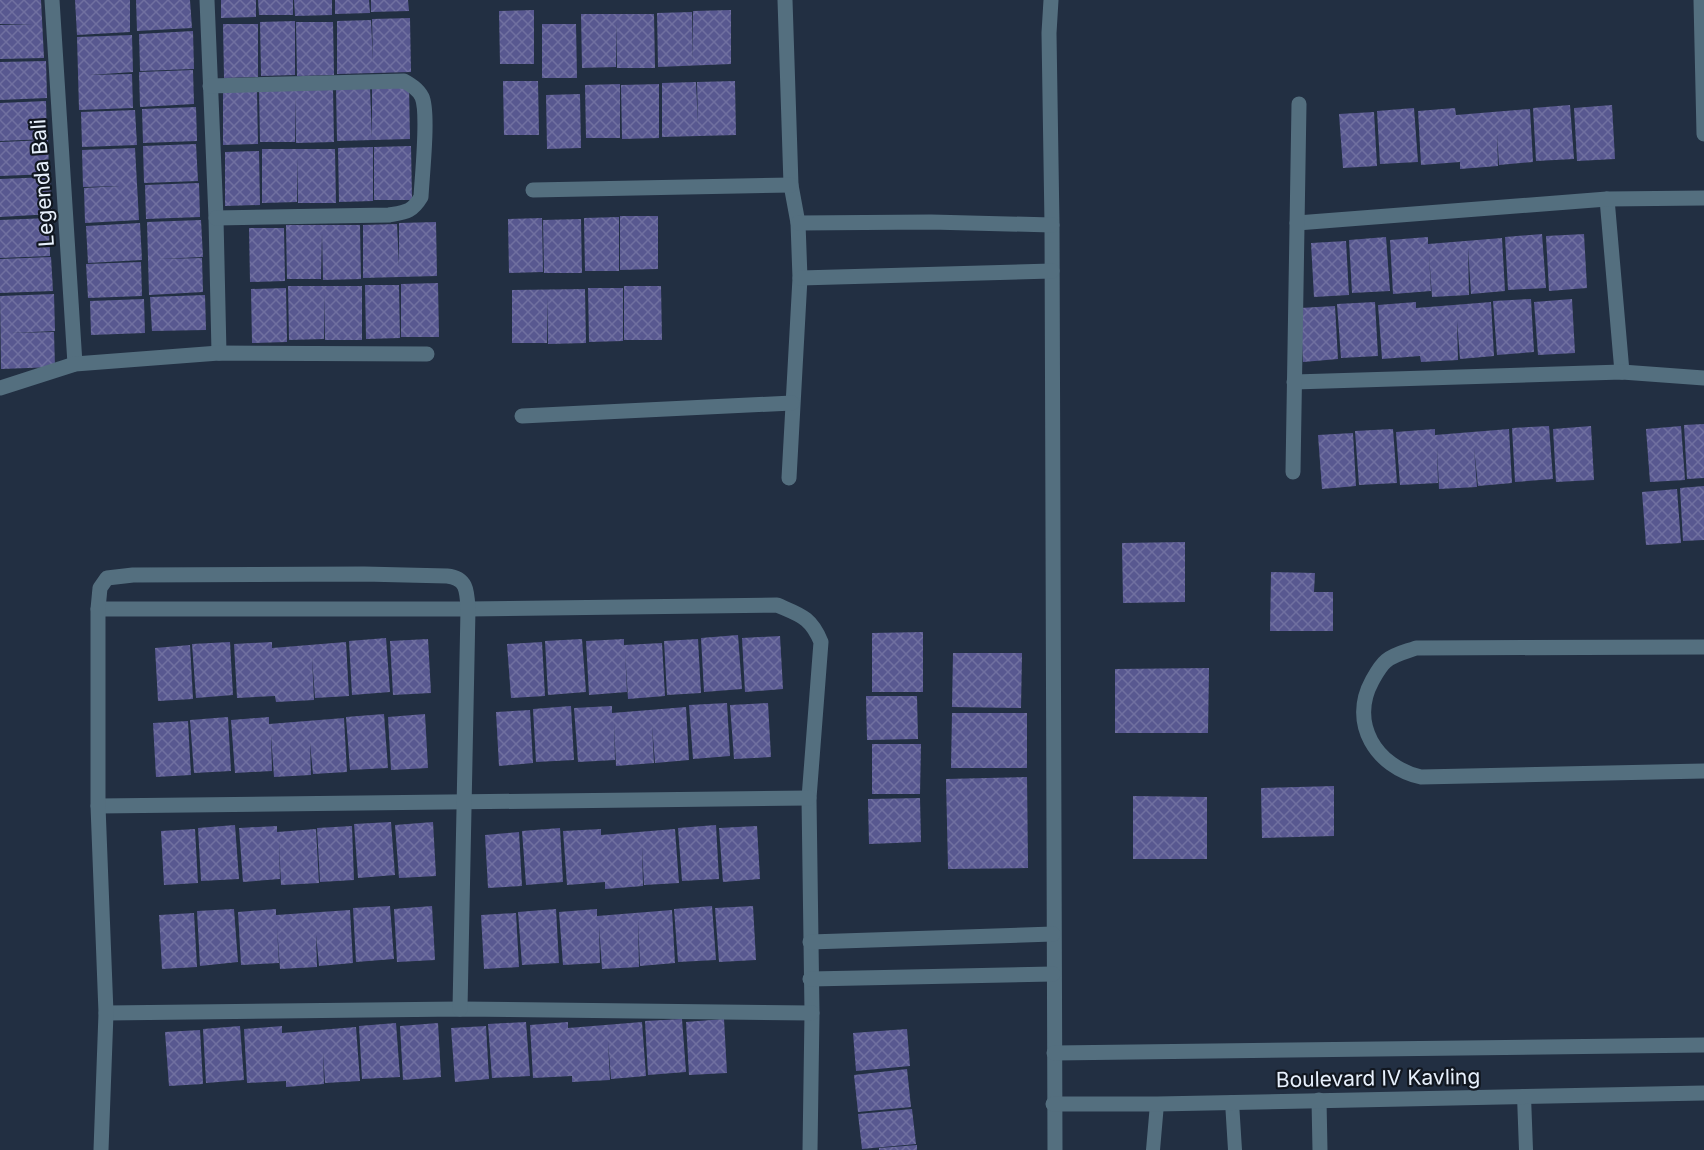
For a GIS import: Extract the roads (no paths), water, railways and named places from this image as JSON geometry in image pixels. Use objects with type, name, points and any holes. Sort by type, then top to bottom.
[{"type":"street","name":"Legenda Bali","points":[[52,0],[75,364]]},
{"type":"street","points":[[207,0],[219,353]]},
{"type":"street","points":[[785,0],[791,185],[798,223],[800,278],[789,478]]},
{"type":"street","points":[[1051,0],[1049,33],[1052,225],[1054,1150]]},
{"type":"street","points":[[1701,0],[1704,134]]},
{"type":"street","points":[[210,86],[404,81],[414,86],[422,96],[425,111],[421,197],[415,207],[406,212],[390,215],[216,218]]},
{"type":"street","points":[[1293,472],[1299,104]]},
{"type":"street","points":[[533,190],[791,185]]},
{"type":"street","points":[[1297,223],[1607,199],[1704,198]]},
{"type":"street","points":[[1607,199],[1622,372]]},
{"type":"street","points":[[798,223],[931,222],[1052,225]]},
{"type":"street","points":[[800,278],[1052,271]]},
{"type":"street","points":[[0,388],[75,364],[219,353],[427,354]]},
{"type":"street","points":[[1294,382],[1622,372],[1704,378]]},
{"type":"street","points":[[522,416],[792,403]]},
{"type":"street","points":[[101,1150],[106,1013],[98,806],[98,609],[100,588],[107,578],[113,576],[352,574],[455,577],[464,583],[467,589],[468,609],[460,1009]]},
{"type":"street","points":[[98,609],[468,609],[777,605],[803,616],[814,626],[821,642],[808,798],[812,1013],[810,1150]]},
{"type":"street","points":[[1704,647],[1416,648],[1396,654],[1384,662],[1366,694],[1364,723],[1378,752],[1390,764],[1404,773],[1421,777],[1704,771]]},
{"type":"street","points":[[98,806],[808,798]]},
{"type":"street","points":[[810,942],[1053,934]]},
{"type":"street","points":[[810,979],[1053,974]]},
{"type":"street","points":[[106,1013],[460,1009],[812,1013]]},
{"type":"street","points":[[1054,1053],[1704,1044]]},
{"type":"street","name":"Boulevard IV Kavling","points":[[1053,1104],[1704,1093]]},
{"type":"street","points":[[1319,1100],[1320,1150]]},
{"type":"lane","points":[[1524,1096],[1526,1150]]},
{"type":"lane","points":[[1232,1102],[1235,1150]]},
{"type":"lane","points":[[1153,1150],[1158,1104]]}]
